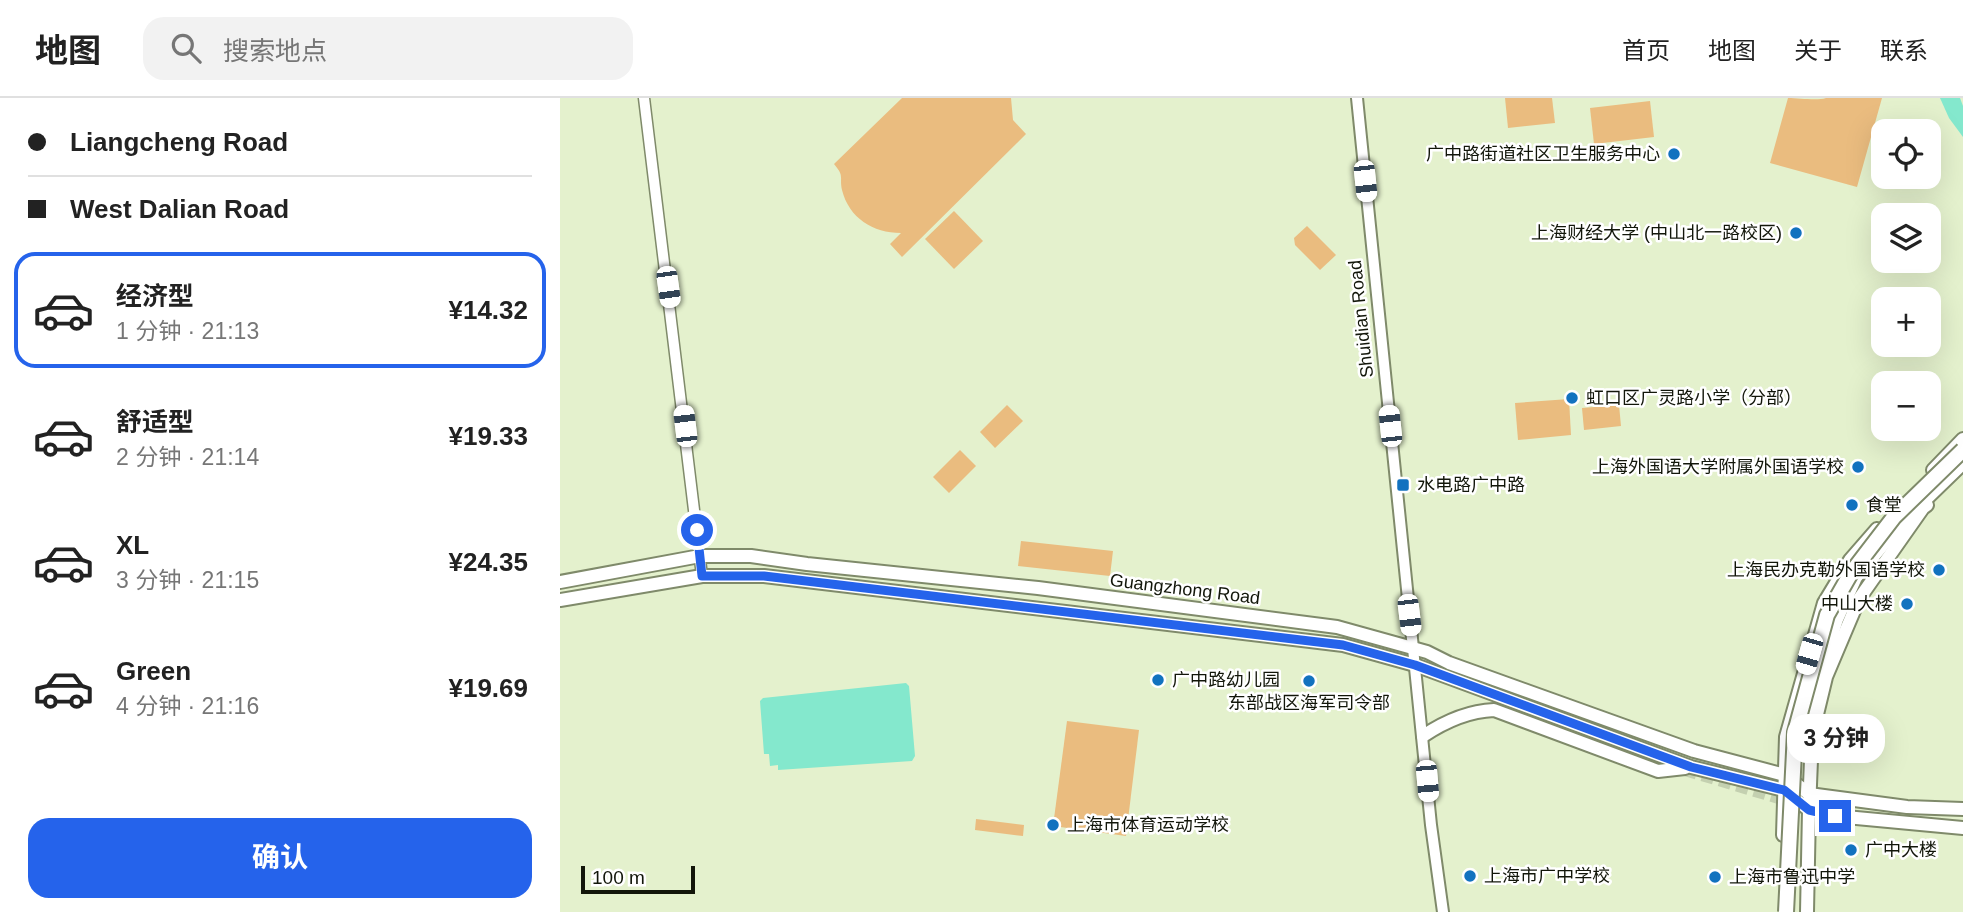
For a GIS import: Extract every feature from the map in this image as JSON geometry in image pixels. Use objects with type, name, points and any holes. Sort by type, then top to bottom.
[{"type":"highway","points":[[1782,909],[1795,732],[1827,615],[1851,573],[1894,517],[1963,450]]},
{"type":"highway","points":[[1795,912],[1799,755],[1803,726],[1836,619],[1855,578],[1899,524],[1963,462]]},
{"type":"main road","name":"Shuidian Road","points":[[1357,98],[1431,825],[1443,912]]},
{"type":"main road","points":[[1782,909],[1786,737],[1824,603],[1850,560],[1963,439]]},
{"type":"main road","points":[[1807,912],[1812,735],[1826,677],[1859,599],[1923,508],[1963,471]]},
{"type":"main road","name":"Guangzhong Road","points":[[560,582],[700,556],[751,555],[807,564],[1066,592],[1337,627],[1427,652],[1448,663],[1694,751],[1785,775]]},
{"type":"main road","name":"Guangzhong Road","points":[[560,600],[702,576],[776,578],[1343,645],[1415,665],[1691,767],[1784,790]]},
{"type":"main road","points":[[1439,674],[1447,683],[1573,730]]},
{"type":"main road","points":[[1423,736],[1451,720],[1494,710],[1658,771],[1691,767]]},
{"type":"main road","points":[[1633,729],[1668,748],[1733,767]]},
{"type":"main road","points":[[1785,775],[1809,794],[1907,807],[1963,809]]},
{"type":"main road","points":[[1784,790],[1809,810],[1835,816],[1963,828]]},
{"type":"street","points":[[644,98],[702,576]]},
{"type":"shaded area","points":[[902,98],[1011,98],[1013,120],[1026,134],[902,257],[890,244],[901,233],[872,227],[850,209],[842,190],[841,174],[834,164]]},
{"type":"shaded area","points":[[1505,98],[1552,98],[1555,123],[1508,128]]},
{"type":"shaded area","points":[[1788,98],[1882,98],[1876,119],[1871,119],[1871,137],[1857,187],[1770,163]]},
{"type":"shaded area","points":[[1650,101],[1654,137],[1594,144],[1590,108]]},
{"type":"shaded area","points":[[954,211],[983,241],[954,269],[925,239]]},
{"type":"shaded area","points":[[1307,226],[1336,255],[1320,270],[1295,245],[1294,238]]},
{"type":"shaded area","points":[[1569,399],[1571,435],[1518,440],[1515,403]]},
{"type":"shaded area","points":[[1007,405],[1023,421],[995,448],[980,432]]},
{"type":"shaded area","points":[[1619,405],[1621,426],[1584,430],[1582,408]]},
{"type":"shaded area","points":[[960,450],[976,466],[949,493],[933,477]]},
{"type":"shaded area","points":[[1021,541],[1113,551],[1110,576],[1018,566]]},
{"type":"shaded area","points":[[1067,721],[1139,730],[1126,836],[1053,826]]},
{"type":"shaded area","points":[[976,819],[1024,825],[1023,836],[975,830]]},
{"type":"water","points":[[1940,98],[1960,98],[1963,106],[1963,137],[1949,118]]},
{"type":"water","points":[[906,683],[909,686],[915,756],[912,761],[778,770],[778,765],[770,766],[769,754],[764,754],[760,701],[763,698]]},
{"type":"tunnel","points":[[1573,730],[1615,745]]},
{"type":"tunnel","points":[[1685,770],[1792,802]]},
{"type":"place","name":"广中路街道社区卫生服务中心","points":[[1674,154]]},
{"type":"place","name":"上海财经大学 (中山北一路校区)","points":[[1796,233]]},
{"type":"place","name":"虹口区广灵路小学（分部）","points":[[1572,398]]},
{"type":"place","name":"上海外国语大学附属外国语学校","points":[[1858,467]]},
{"type":"place","name":"水电路广中路","points":[[1403,485]]},
{"type":"place","name":"食堂","points":[[1852,505]]},
{"type":"place","name":"上海民办克勒外国语学校","points":[[1939,570]]},
{"type":"place","name":"中山大楼","points":[[1907,604]]},
{"type":"place","name":"广中路幼儿园","points":[[1158,680]]},
{"type":"place","name":"东部战区海军司令部","points":[[1309,681]]},
{"type":"place","name":"上海市体育运动学校","points":[[1053,825]]},
{"type":"place","name":"广中大楼","points":[[1851,850]]},
{"type":"place","name":"上海市广中学校","points":[[1470,876]]},
{"type":"place","name":"上海市鲁迅中学","points":[[1715,877]]},
{"type":"route","points":[[697,530],[702,576],[764,576],[968,599],[1343,645],[1381,654],[1691,767],[1784,790],[1809,810],[1835,816]]}]
